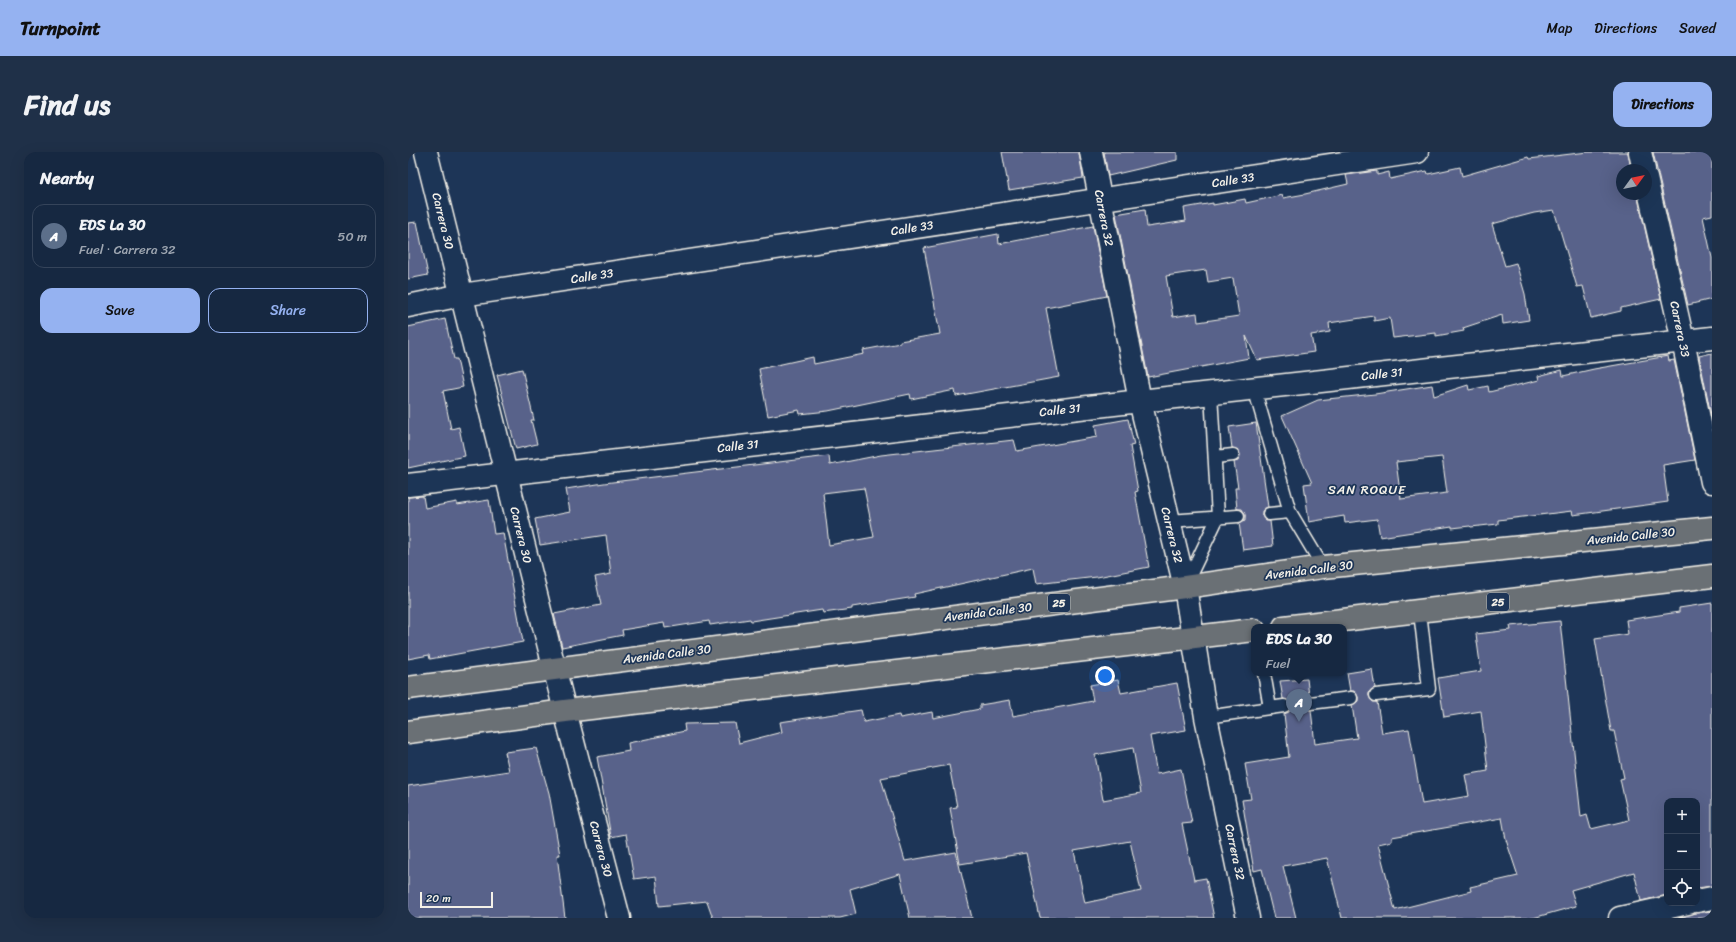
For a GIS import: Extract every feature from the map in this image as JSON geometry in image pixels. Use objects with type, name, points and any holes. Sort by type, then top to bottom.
[{"type":"highway","name":"Avenida Calle 30","points":[[408,688],[1185,587],[1323,567],[1712,528]]},
{"type":"highway","name":"25","points":[[1311,624],[1712,576]]},
{"type":"highway","points":[[408,732],[565,711],[1193,639],[1251,630]]},
{"type":"street","name":"Carrera 30","points":[[426,152],[554,668],[619,918]]},
{"type":"street","name":"Carrera 32","points":[[1091,152],[1140,401],[1185,587],[1206,717],[1248,918]]},
{"type":"street","name":"Calle 33","points":[[408,306],[462,295],[1417,152]]},
{"type":"street","points":[[1640,152],[1643,164]]},
{"type":"street","name":"Carrera 33","points":[[1651,200],[1683,342],[1712,482]]},
{"type":"street","name":"Calle 31","points":[[408,485],[1254,388],[1712,338]]},
{"type":"street","points":[[1700,900],[1712,898]]},
{"type":"street","points":[[1620,918],[1674,906]]},
{"type":"lane","points":[[1254,388],[1267,450],[1290,512],[1323,567]]},
{"type":"lane","points":[[1185,587],[1218,517],[1212,393]]},
{"type":"lane","points":[[1215,457],[1233,455]]},
{"type":"lane","points":[[1269,514],[1290,512]]},
{"type":"lane","points":[[1169,521],[1238,516]]},
{"type":"lane","points":[[1376,695],[1429,689],[1420,612]]},
{"type":"lane","points":[[1265,676],[1270,708]]},
{"type":"lane","points":[[1310,703],[1351,698]]},
{"type":"lane","points":[[1206,717],[1284,706]]},
{"type":"building","points":[[1002,152],[1079,152],[1083,178],[1009,190]]},
{"type":"building","points":[[1104,152],[1177,152],[1177,160],[1108,176]]},
{"type":"building","points":[[1588,152],[1628,152],[1630,164],[1616,164],[1616,200],[1638,200],[1661,299],[1621,308],[1621,311],[1591,318],[1583,286],[1577,287],[1554,210],[1534,213],[1492,224],[1505,266],[1516,263],[1525,294],[1529,320],[1503,324],[1502,315],[1463,328],[1464,331],[1436,336],[1436,333],[1393,338],[1390,318],[1374,321],[1374,316],[1329,323],[1330,332],[1311,335],[1314,352],[1257,360],[1246,336],[1249,358],[1148,377],[1116,214],[1145,209],[1147,227],[1186,221],[1184,208],[1213,203],[1213,205],[1245,199],[1246,203],[1282,195],[1283,198],[1348,184],[1346,175],[1377,171],[1377,175],[1389,172],[1390,179],[1427,171],[1428,174],[1460,167],[1462,176],[1528,157],[1529,159]],"holes":[[[1206,270],[1208,282],[1233,278],[1239,316],[1198,322],[1197,313],[1173,317],[1166,276]]]},
{"type":"building","points":[[1653,152],[1712,152],[1712,215],[1703,217],[1712,258],[1712,299],[1688,305]]},
{"type":"building","points":[[417,222],[428,275],[408,279],[408,223]]},
{"type":"building","points":[[1093,226],[1107,296],[1046,308],[1059,377],[956,396],[955,390],[911,399],[910,394],[828,411],[800,414],[799,410],[768,416],[759,369],[813,357],[814,364],[864,354],[863,350],[900,343],[900,341],[940,334],[924,248],[998,234],[999,244]]},
{"type":"building","points":[[445,319],[454,359],[457,359],[463,387],[443,391],[451,429],[459,427],[465,456],[408,468],[408,327]]},
{"type":"building","points":[[1712,353],[1712,420],[1699,356]]},
{"type":"building","points":[[1668,356],[1669,361],[1674,360],[1695,460],[1663,465],[1668,502],[1573,515],[1572,511],[1498,520],[1498,524],[1452,528],[1452,526],[1380,537],[1377,519],[1345,523],[1344,516],[1309,522],[1304,484],[1312,483],[1282,416],[1318,400],[1375,394],[1432,385],[1434,396],[1468,385],[1469,390],[1488,386],[1489,392],[1539,380],[1538,376],[1562,370],[1563,376]],"holes":[[[1442,457],[1447,493],[1401,499],[1396,462]]]},
{"type":"building","points":[[522,369],[534,420],[531,420],[537,444],[516,449],[497,375]]},
{"type":"building","points":[[1128,419],[1134,445],[1130,446],[1138,491],[1135,492],[1149,567],[1097,577],[1036,584],[1033,568],[914,594],[915,597],[852,607],[852,609],[823,613],[822,610],[751,621],[750,619],[710,625],[709,621],[665,628],[664,623],[622,630],[623,635],[562,647],[554,614],[601,605],[595,577],[611,574],[606,535],[540,545],[535,519],[570,512],[566,489],[604,483],[829,456],[830,465],[881,455],[1014,440],[1017,451],[1097,437],[1095,425]],"holes":[[[864,488],[874,537],[829,545],[823,493]]]},
{"type":"building","points":[[1256,423],[1268,507],[1262,511],[1262,515],[1266,521],[1270,521],[1273,546],[1243,550],[1239,523],[1245,520],[1245,515],[1242,509],[1237,509],[1235,488],[1238,488],[1234,462],[1238,461],[1240,455],[1239,450],[1232,448],[1229,427]]},
{"type":"building","points":[[423,496],[425,508],[457,502],[457,505],[489,500],[494,534],[503,533],[523,642],[430,659],[429,655],[408,659],[408,497]]},
{"type":"building","points":[[1712,603],[1712,886],[1700,888],[1700,798],[1664,798],[1664,896],[1641,901],[1634,872],[1571,890],[1576,906],[1533,918],[1342,918],[1327,858],[1283,866],[1296,918],[1274,918],[1262,869],[1254,871],[1242,800],[1251,799],[1245,764],[1289,757],[1284,714],[1289,712],[1291,705],[1290,701],[1283,699],[1280,681],[1307,679],[1309,696],[1305,697],[1303,704],[1304,708],[1311,710],[1315,744],[1357,738],[1352,705],[1358,701],[1358,697],[1354,691],[1350,691],[1347,673],[1372,669],[1375,688],[1369,692],[1369,696],[1373,702],[1377,702],[1382,733],[1409,729],[1422,804],[1469,796],[1465,775],[1488,771],[1481,711],[1444,717],[1438,678],[1481,671],[1476,634],[1511,630],[1510,626],[1560,621],[1581,817],[1587,815],[1591,829],[1629,820],[1620,779],[1624,778],[1614,731],[1611,731],[1595,639],[1628,634],[1626,620],[1679,612],[1679,608]],"holes":[[[1502,818],[1506,840],[1518,876],[1470,887],[1471,891],[1395,910],[1378,844],[1392,841],[1392,837]]]},
{"type":"building","points":[[1118,680],[1121,693],[1177,683],[1186,730],[1150,736],[1157,774],[1181,769],[1192,823],[1182,824],[1194,880],[1206,878],[1214,918],[1040,918],[1026,853],[960,864],[950,808],[957,807],[949,765],[881,778],[905,861],[956,852],[972,918],[910,918],[900,874],[850,889],[856,914],[840,918],[713,918],[707,901],[659,906],[656,876],[634,879],[626,834],[611,837],[597,757],[629,751],[628,743],[685,731],[684,724],[735,723],[739,743],[782,732],[780,722],[861,710],[864,722],[899,715],[900,718],[932,712],[933,718],[980,709],[980,705],[1010,700],[1013,716],[1093,701],[1090,685]],"holes":[[[1133,748],[1141,793],[1103,800],[1095,755]],[[1130,841],[1141,891],[1085,903],[1074,851]]]},
{"type":"building","points":[[536,748],[549,793],[560,855],[557,855],[565,918],[408,918],[408,786],[509,771],[505,752]]},
{"type":"building","points":[[1712,911],[1712,918],[1678,918],[1695,913]]},
{"type":"place","name":"EDS La 30","points":[[1299,722]]},
{"type":"district","name":"SAN ROQUE","points":[[1367,489]]}]
